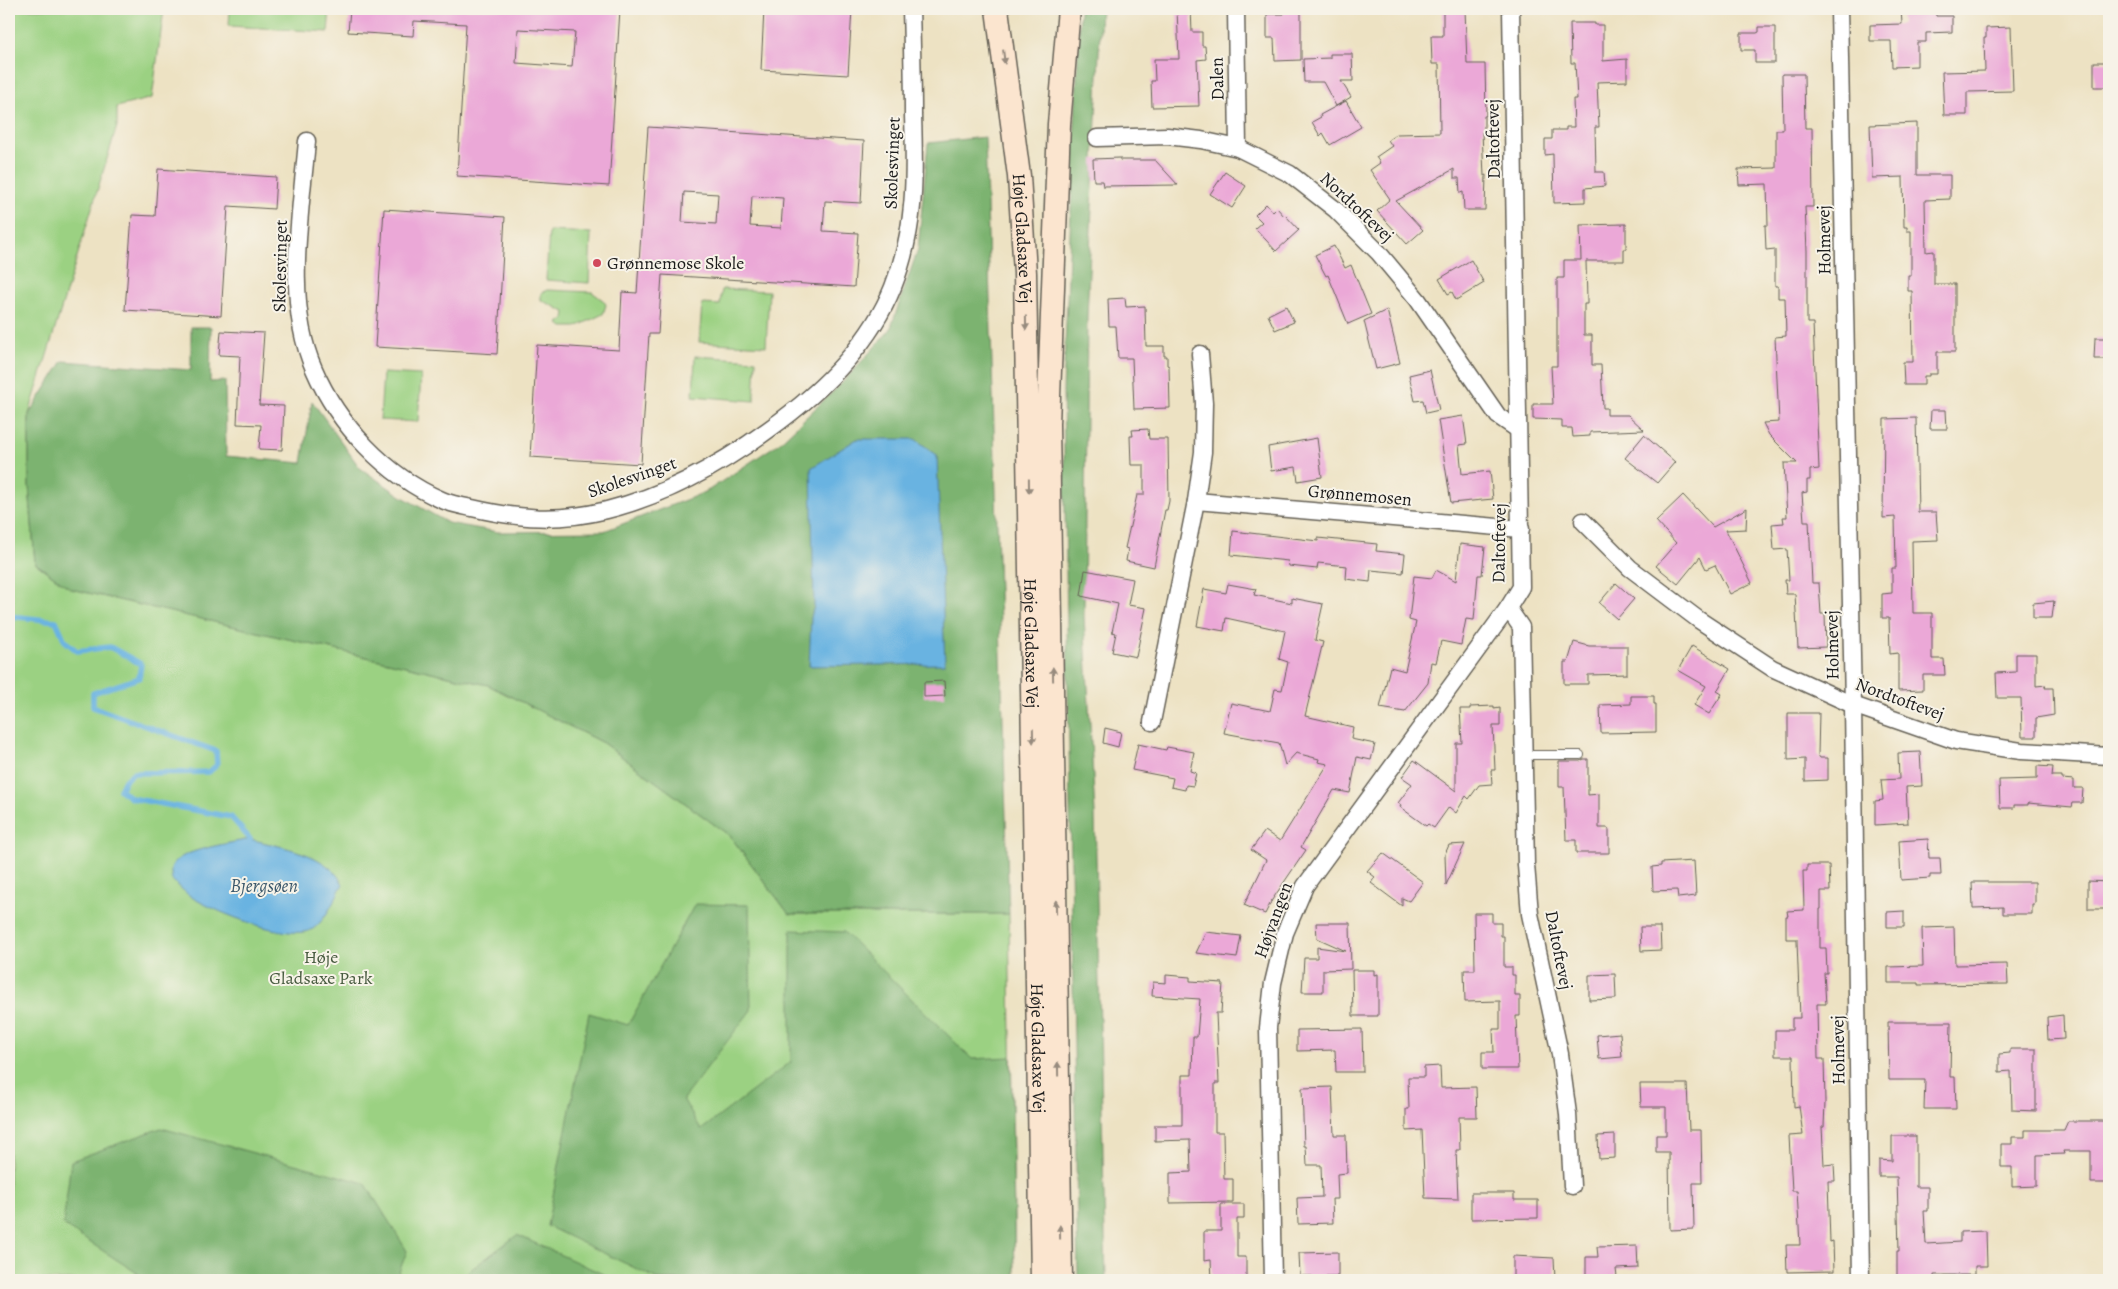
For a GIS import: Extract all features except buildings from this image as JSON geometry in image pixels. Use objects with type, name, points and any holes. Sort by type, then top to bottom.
[{"type":"street","name":"Skolesvinget","points":[[307,141],[297,274],[300,322],[313,369],[337,411],[368,449],[408,483],[444,502],[509,516],[555,518],[606,510],[669,490],[730,458],[792,413],[841,369],[874,324],[893,287],[908,237],[915,183],[911,9]]},
{"type":"street","name":"Høje Gladsaxe Vej","points":[[997,9],[1019,176],[1025,273],[1042,1280]]},
{"type":"street","name":"Høje Gladsaxe Vej","points":[[1060,1280],[1048,424],[1059,124],[1069,9]]},
{"type":"street","name":"Dalen","points":[[1236,9],[1238,148]]},
{"type":"street","name":"Daltoftevej","points":[[1511,9],[1521,587],[1508,608],[1521,627],[1526,865],[1530,914],[1560,1054],[1568,1114],[1572,1186]]},
{"type":"street","name":"Holmevej","points":[[1839,9],[1853,705],[1861,1280]]},
{"type":"street","name":"Nordtoftevej","points":[[1097,138],[1167,136],[1201,140],[1238,148],[1290,174],[1336,210],[1378,252],[1418,300],[1498,416],[1517,429]]},
{"type":"street","points":[[1152,722],[1196,501],[1202,452],[1204,403],[1200,354]]},
{"type":"street","name":"Grønnemosen","points":[[1196,501],[1521,529]]},
{"type":"street","name":"Nordtoftevej","points":[[1583,521],[1630,568],[1699,620],[1772,668],[1853,705],[1956,741],[2021,752],[2109,756]]},
{"type":"street","name":"Højvangen","points":[[1273,1280],[1268,1028],[1272,983],[1285,933],[1305,886],[1508,608]]},
{"type":"lane","points":[[1524,755],[1580,755]]},
{"type":"green space","name":"Høje Gladsaxe Park","points":[[9,9],[164,9],[152,98],[117,107],[117,126],[29,414],[29,485],[35,563],[71,589],[488,685],[603,743],[730,836],[789,914],[1009,914],[1015,1280],[9,1280]]},
{"type":"green space","points":[[230,9],[330,9],[328,32],[229,26]]},
{"type":"green space","points":[[1080,9],[1101,9],[1087,317],[1084,616],[1095,813],[1106,1280],[1078,1280],[1063,390]]},
{"type":"green space","points":[[985,137],[1009,914],[789,914],[730,836],[603,743],[488,685],[71,589],[35,563],[29,485],[29,414],[63,361],[191,370],[191,327],[211,327],[210,382],[225,381],[226,456],[302,463],[312,401],[360,468],[401,496],[448,523],[498,532],[604,531],[709,490],[779,443],[842,383],[890,330],[918,249],[928,143]]},
{"type":"green space","points":[[549,231],[591,233],[589,283],[546,280]]},
{"type":"green space","points":[[722,289],[769,291],[766,346],[699,342],[702,304],[720,305]]},
{"type":"green space","points":[[547,290],[592,292],[604,301],[606,305],[603,314],[576,327],[563,327],[558,323],[564,319],[565,312],[541,300],[541,293]]},
{"type":"green space","points":[[695,356],[756,360],[754,401],[693,396]]},
{"type":"green space","points":[[383,373],[421,375],[418,422],[380,420]]},
{"type":"green space","points":[[695,904],[749,905],[751,1010],[683,1099],[701,1130],[791,1062],[791,930],[844,932],[972,1059],[1011,1057],[1015,1280],[660,1280],[547,1226],[589,1013],[628,1025]]},
{"type":"green space","points":[[161,1128],[365,1183],[407,1251],[396,1280],[148,1280],[63,1225],[71,1161]]},
{"type":"green space","points":[[517,1235],[616,1280],[457,1280]]},
{"type":"water","points":[[857,439],[915,439],[937,455],[945,664],[809,666],[811,617],[814,606],[811,468]]},
{"type":"water","name":"Bjergsøen","points":[[250,839],[315,858],[335,873],[343,884],[327,914],[313,929],[302,932],[287,932],[252,924],[203,904],[190,896],[172,880],[172,866],[181,857],[199,850]]},
{"type":"waterway","points":[[9,616],[56,621],[65,641],[77,651],[110,647],[141,664],[139,678],[93,693],[93,707],[216,751],[217,765],[209,772],[133,773],[125,780],[120,790],[131,798],[231,817],[250,839]]},
{"type":"place","name":"Grønnemose Skole","points":[[597,263]]}]
